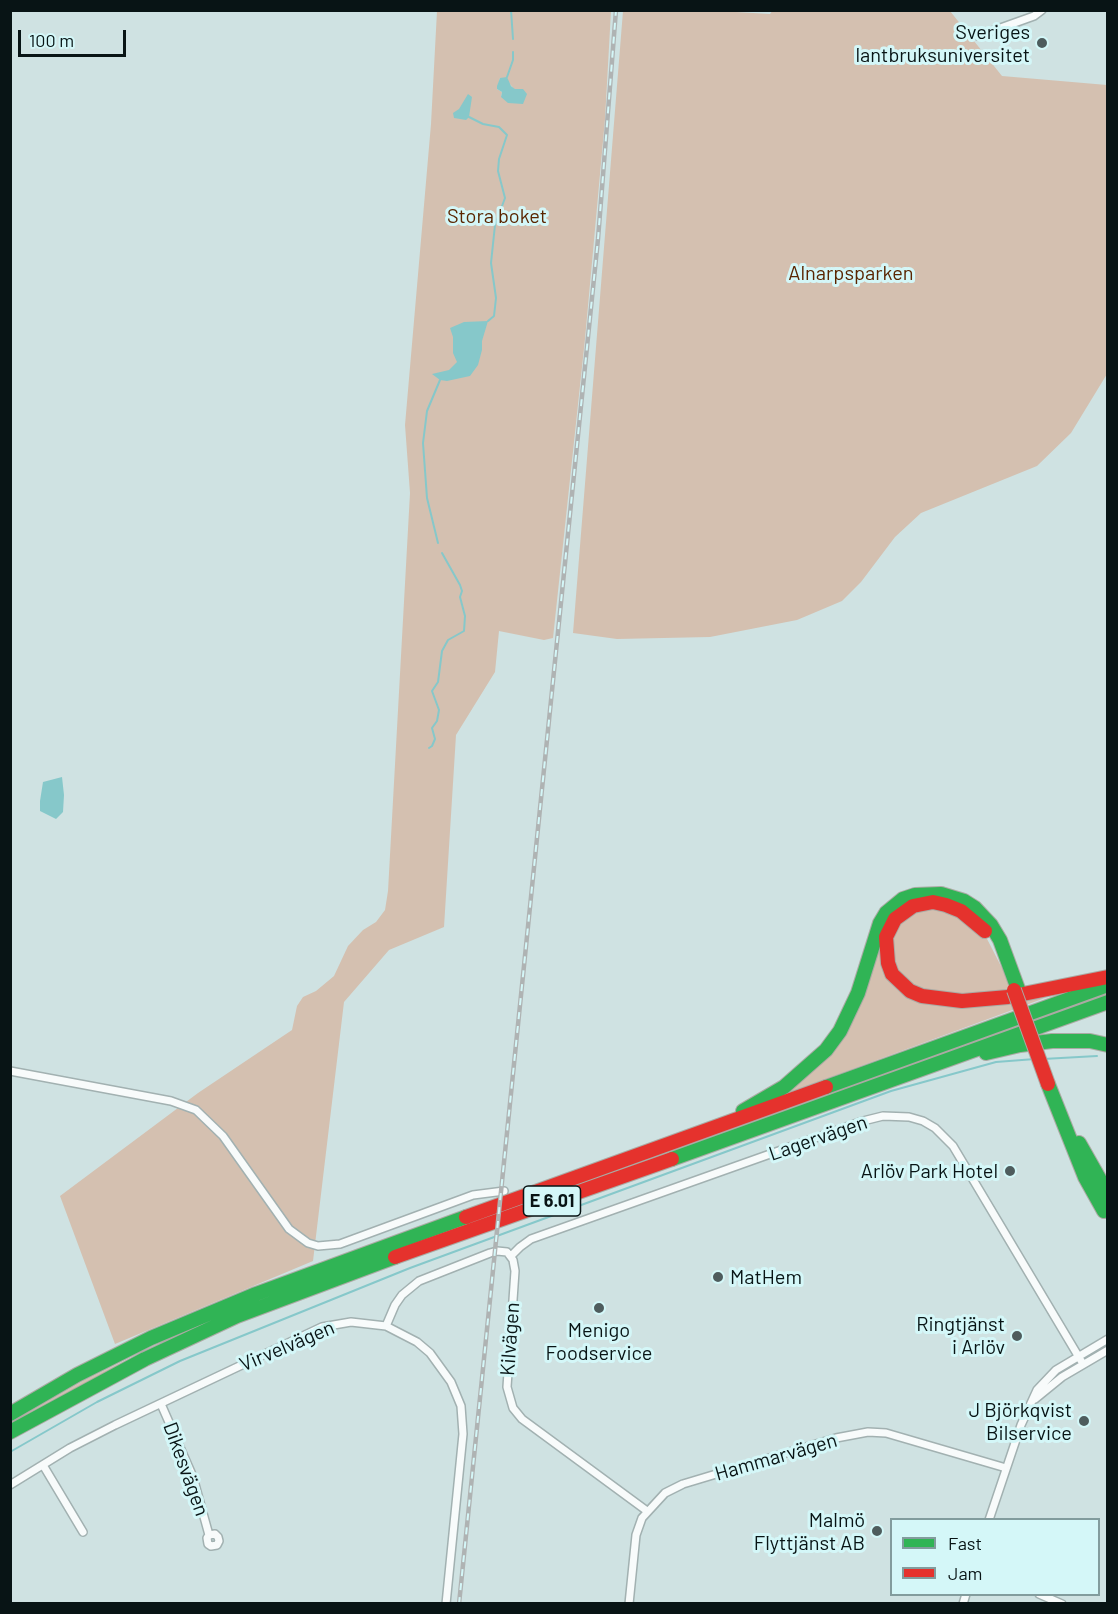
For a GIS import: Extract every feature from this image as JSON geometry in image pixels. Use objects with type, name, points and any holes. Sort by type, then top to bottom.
[{"type":"highway","points":[[708,1130],[784,1087],[826,1050],[850,1013],[880,923],[886,913],[903,899],[915,895],[941,894],[964,901],[975,908],[1000,940],[1078,1161],[1106,1210]]},
{"type":"highway","points":[[1016,989],[995,943],[976,921],[960,911],[946,905],[922,904],[905,910],[895,919],[889,929],[886,937],[886,952],[892,974],[910,991],[933,999],[962,1001],[1008,997],[1107,977]]},
{"type":"highway","name":"E 6.01","points":[[10,1414],[77,1375],[151,1338],[256,1294],[1107,985]]},
{"type":"highway","name":"E 6.01","points":[[10,1432],[145,1359],[237,1316],[459,1233],[597,1186],[1107,1002]]},
{"type":"highway","points":[[906,1073],[1020,1045],[1079,1040],[1107,1045]]},
{"type":"highway","points":[[1050,1083],[1083,1152],[1107,1194]]},
{"type":"street","points":[[978,36],[1034,16],[1042,10]]},
{"type":"street","points":[[10,1071],[171,1101],[196,1110],[223,1136],[289,1229],[308,1243],[318,1246],[340,1244],[473,1195],[504,1191]]},
{"type":"street","name":"Lagervägen","points":[[511,1256],[531,1239],[862,1121],[883,1116],[909,1117],[935,1128],[953,1146],[1083,1364]]},
{"type":"street","points":[[386,1326],[402,1295],[419,1281],[490,1253],[503,1251],[511,1256]]},
{"type":"street","name":"Kilvägen","points":[[511,1256],[515,1271],[507,1386],[513,1408],[522,1419],[647,1511]]},
{"type":"street","name":"Virvelvägen","points":[[10,1485],[106,1429],[322,1327],[351,1322],[386,1326],[417,1342],[430,1353],[451,1382],[461,1406],[463,1434],[446,1604]]},
{"type":"street","points":[[990,1518],[1021,1425],[1042,1383],[1056,1370],[1107,1339]]},
{"type":"street","points":[[1030,1406],[1041,1394],[1107,1350]]},
{"type":"street","name":"Dikesvägen","points":[[161,1404],[188,1462],[209,1535]]},
{"type":"street","name":"Hammarvägen","points":[[629,1604],[636,1534],[642,1518],[665,1493],[683,1484],[836,1438],[868,1432],[886,1432],[1006,1468]]},
{"type":"street","points":[[43,1465],[83,1532]]},
{"type":"street","points":[[1044,1596],[1062,1604]]},
{"type":"green space","name":"Alnarpsparken","points":[[702,10],[770,14],[773,10],[950,11],[1002,76],[1107,85],[1107,374],[1071,433],[1037,466],[921,513],[895,537],[861,582],[842,601],[797,620],[710,637],[617,639],[573,633],[623,11]]},
{"type":"green space","name":"Stora boket","points":[[437,11],[611,11],[605,119],[585,339],[553,638],[544,640],[499,631],[495,672],[456,735],[444,927],[389,950],[344,1002],[313,1261],[115,1344],[60,1196],[198,1093],[292,1030],[297,1006],[303,997],[316,991],[334,976],[348,946],[363,930],[376,922],[385,910],[388,891],[410,493],[405,425],[431,124]],"holes":[[[500,78],[508,82],[515,90],[501,97],[502,92],[497,89]]]},
{"type":"green space","points":[[935,908],[948,910],[985,935],[1003,970],[1012,994],[979,996],[923,992],[900,975],[893,963],[890,946],[894,932],[904,918],[912,913]]},
{"type":"green space","points":[[878,938],[893,982],[970,1005],[1045,998],[782,1095],[827,1056]]},
{"type":"green space","points":[[1107,988],[1107,993],[319,1282],[11,1428],[11,1422],[85,1380],[184,1332],[255,1302]]},
{"type":"water","points":[[507,77],[511,86],[515,89],[523,89],[527,94],[523,104],[508,103],[501,97],[502,92],[497,89],[497,86],[500,78]]},
{"type":"water","points":[[468,94],[472,97],[469,117],[466,120],[454,118],[453,113],[459,109]]},
{"type":"water","points":[[488,321],[478,365],[470,376],[447,381],[440,380],[432,374],[449,370],[457,362],[453,353],[453,337],[450,328],[464,322]]},
{"type":"water","points":[[62,777],[63,812],[56,819],[40,811],[40,801],[43,782]]},
{"type":"waterway","points":[[511,10],[513,39]]},
{"type":"waterway","points":[[507,77],[513,60],[513,52]]},
{"type":"waterway","points":[[469,117],[483,124],[499,127],[507,135],[499,159],[498,171],[505,198],[495,225],[491,263],[496,298],[494,316],[488,321]]},
{"type":"waterway","points":[[438,543],[427,498],[423,443],[427,411],[440,380]]},
{"type":"waterway","points":[[429,748],[435,739],[432,728],[437,721],[439,710],[432,691],[438,682],[442,651],[448,640],[464,631],[465,616],[460,597],[462,591],[442,553]]},
{"type":"waterway","points":[[1043,1059],[1097,1056]]},
{"type":"waterway","points":[[10,1452],[97,1402],[180,1361],[410,1268],[891,1091],[996,1062],[1035,1059]]},
{"type":"railway","points":[[459,1604],[598,239],[616,10]]},
{"type":"traffic: fast","points":[[743,1111],[784,1087],[826,1050],[840,1031],[858,993],[880,923],[886,913],[903,899],[915,895],[941,894],[964,901],[975,908],[991,925],[1000,940],[1018,989]]},
{"type":"traffic: fast","points":[[826,1087],[1108,985]]},
{"type":"traffic: fast","points":[[672,1159],[1108,1002]]},
{"type":"traffic: fast","points":[[986,1053],[1052,1041],[1090,1041],[1108,1045]]},
{"type":"traffic: fast","points":[[1048,1084],[1085,1177],[1104,1211],[1108,1209]]},
{"type":"traffic: fast","points":[[1079,1143],[1108,1194]]},
{"type":"traffic: fast","points":[[10,1414],[77,1375],[151,1338],[256,1294],[466,1217]]},
{"type":"traffic: fast","points":[[10,1432],[145,1359],[237,1316],[395,1257]]},
{"type":"traffic: jam","points":[[985,931],[961,911],[946,905],[933,902],[913,906],[895,919],[886,937],[888,963],[892,974],[910,991],[922,996],[962,1001],[1008,997],[1108,977]]},
{"type":"traffic: jam","points":[[1014,990],[1048,1084]]},
{"type":"traffic: jam","points":[[466,1217],[826,1087]]},
{"type":"traffic: jam","points":[[395,1257],[672,1159]]},
{"type":"place","name":"Sveriges lantbruksuniversitet","points":[[1042,43]]},
{"type":"place","name":"Arlöv Park Hotel","points":[[1010,1171]]},
{"type":"place","name":"MatHem","points":[[718,1277]]},
{"type":"place","name":"Menigo Foodservice","points":[[599,1308]]},
{"type":"place","name":"Ringtjänst i Arlöv","points":[[1017,1336]]},
{"type":"place","name":"J Björkqvist Bilservice","points":[[1084,1421]]},
{"type":"place","name":"Malmö Flyttjänst AB","points":[[877,1531]]}]
